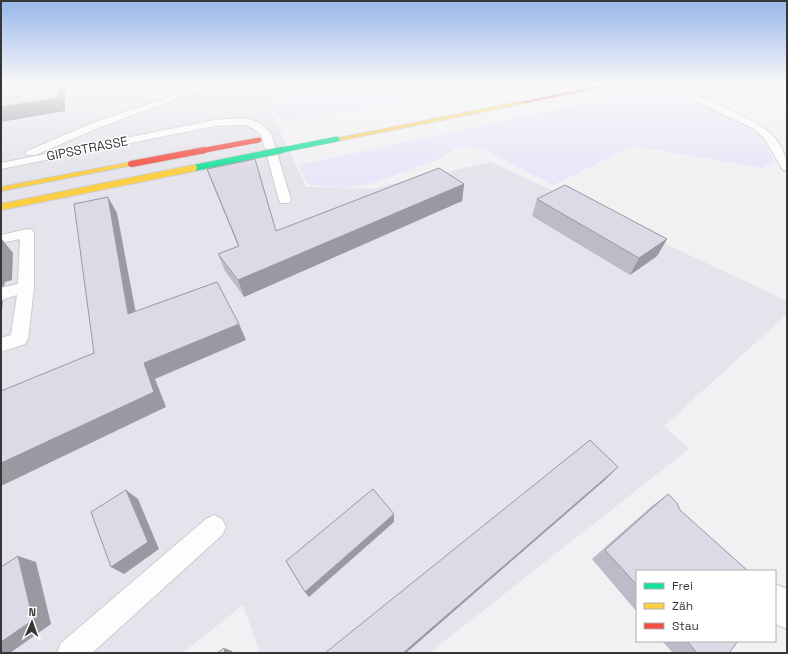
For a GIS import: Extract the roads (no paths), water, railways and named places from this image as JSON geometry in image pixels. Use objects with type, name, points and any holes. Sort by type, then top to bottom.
[{"type":"highway","points":[[1,207],[461,115]]},
{"type":"highway","points":[[1,188],[280,136]]},
{"type":"street","points":[[776,602],[787,612]]},
{"type":"lane","points":[[2,166],[99,124],[126,115]]},
{"type":"lane","points":[[732,115],[758,127],[768,136],[787,168]]},
{"type":"lane","name":"GIPSSTRASSE","points":[[2,166],[215,123],[248,121],[260,126],[266,133],[285,200]]},
{"type":"lane","points":[[1,239],[28,233],[26,287],[19,339],[1,345]]},
{"type":"lane","points":[[1,294],[26,287]]},
{"type":"lane","points":[[71,653],[214,527]]}]
